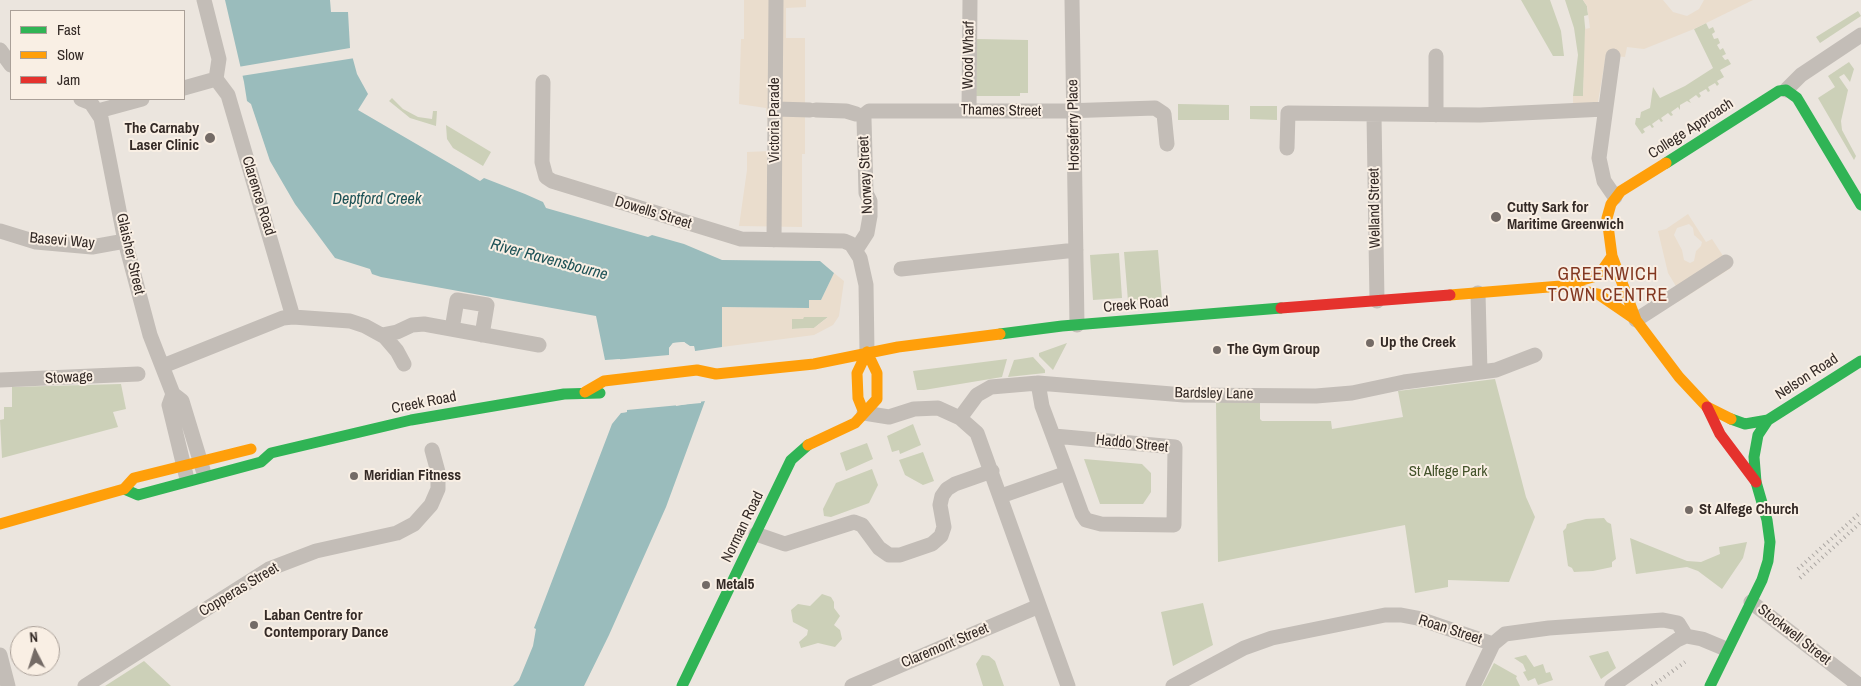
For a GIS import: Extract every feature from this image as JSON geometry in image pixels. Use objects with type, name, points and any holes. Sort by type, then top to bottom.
[{"type":"main road","name":"College Approach","points":[[1614,197],[1773,94],[1786,90]]},
{"type":"main road","points":[[1786,90],[1797,98],[1861,204]]},
{"type":"main road","points":[[1614,197],[1607,218],[1612,256],[1636,320],[1665,359],[1707,407],[1720,434],[1756,482],[1767,520],[1770,542],[1768,560],[1751,602],[1726,649],[1710,686]]},
{"type":"main road","name":"Creek Road","points":[[585,392],[604,381],[697,370],[716,374],[829,362],[867,352],[1077,325],[1560,286],[1593,277],[1601,272],[1612,256]]},
{"type":"main road","name":"Creek Road","points":[[1560,286],[1598,294],[1636,320]]},
{"type":"main road","points":[[864,413],[858,398],[857,373],[867,352]]},
{"type":"main road","name":"Norman Road","points":[[682,686],[791,460],[801,449],[816,440],[848,428],[877,399],[877,373],[867,352]]},
{"type":"main road","name":"Nelson Road","points":[[1707,407],[1739,424],[1752,425],[1768,420],[1861,360]]},
{"type":"main road","name":"Creek Road","points":[[699,383],[716,374]]},
{"type":"main road","name":"Creek Road","points":[[124,489],[138,495],[261,462],[271,453],[411,420],[585,392],[610,393]]},
{"type":"main road","name":"Nelson Road","points":[[1756,482],[1755,446],[1758,435],[1768,420]]},
{"type":"main road","name":"Creek Road","points":[[0,524],[124,489],[134,478],[183,465],[256,448],[271,453]]},
{"type":"street","points":[[185,88],[216,79],[219,59],[204,0]]},
{"type":"street","name":"Victoria Parade","points":[[774,240],[776,0]]},
{"type":"street","name":"Wood Wharf","points":[[968,110],[970,0]]},
{"type":"street","name":"Horseferry Place","points":[[1072,0],[1077,325]]},
{"type":"street","points":[[1786,90],[1801,75],[1861,35]]},
{"type":"street","points":[[0,50],[10,64]]},
{"type":"street","points":[[1436,56],[1436,114]]},
{"type":"street","points":[[1613,56],[1599,158],[1604,181],[1614,197]]},
{"type":"street","name":"Clarence Road","points":[[216,79],[228,95],[293,317]]},
{"type":"street","name":"Dowells Street","points":[[543,82],[542,162],[546,177],[552,182],[741,240],[844,241],[856,250]]},
{"type":"street","points":[[84,100],[91,103],[98,111],[138,100]]},
{"type":"street","name":"Thames Street","points":[[776,109],[846,111],[861,114],[874,109],[1074,110],[1155,108],[1160,110],[1165,119],[1167,144]]},
{"type":"street","points":[[1287,148],[1288,113],[1480,115],[1605,109]]},
{"type":"street","name":"Glaisher Street","points":[[98,111],[101,118],[125,241],[150,335],[173,394],[182,401],[205,477]]},
{"type":"street","name":"Norway Street","points":[[856,250],[867,232],[870,216],[865,175],[864,115],[861,114]]},
{"type":"street","name":"Welland Street","points":[[1374,115],[1377,301]]},
{"type":"street","name":"Basevi Way","points":[[0,230],[36,242],[92,246],[125,241]]},
{"type":"street","points":[[856,250],[860,258],[866,285],[867,352]]},
{"type":"street","points":[[901,269],[1076,250]]},
{"type":"street","points":[[1636,320],[1726,262]]},
{"type":"street","points":[[1476,372],[1478,293]]},
{"type":"street","points":[[452,329],[457,300],[487,305],[482,335]]},
{"type":"street","points":[[163,366],[283,318],[293,317],[350,321],[365,326],[382,335],[397,351],[404,364]]},
{"type":"street","points":[[382,335],[416,324],[539,345]]},
{"type":"street","name":"Bardsley Lane","points":[[960,418],[977,395],[984,389],[1038,383],[1184,395],[1316,396],[1352,393],[1404,382],[1496,370],[1535,355]]},
{"type":"street","name":"Stowage","points":[[0,380],[138,374]]},
{"type":"street","name":"Haddo Street","points":[[1038,383],[1042,406],[1082,514],[1086,520],[1101,524],[1174,525],[1175,447],[1054,436]]},
{"type":"street","name":"Glaisher Street","points":[[173,394],[169,406],[188,481]]},
{"type":"street","points":[[864,413],[889,417],[926,408],[938,408],[960,418],[977,432],[1068,686]]},
{"type":"street","name":"Copperas Street","points":[[85,686],[269,570],[316,552],[397,532],[414,524],[431,505],[438,489],[438,472],[432,450]]},
{"type":"street","points":[[756,534],[785,544],[854,522],[862,525],[879,548],[889,555],[900,555],[932,544],[941,536],[944,526],[940,505],[942,496],[947,489],[992,471]]},
{"type":"street","points":[[1001,496],[1067,473]]},
{"type":"street","name":"Stockwell Street","points":[[1751,602],[1860,686]]},
{"type":"street","name":"Claremont Street","points":[[852,686],[1039,606]]},
{"type":"street","name":"Roan Street","points":[[1173,686],[1244,648],[1272,638],[1385,615],[1417,618],[1493,644],[1505,634],[1549,628],[1663,620],[1678,623],[1686,636],[1695,637],[1726,649]]},
{"type":"street","points":[[1612,686],[1677,640],[1686,636]]},
{"type":"street","points":[[1473,686],[1493,644]]},
{"type":"street","points":[[0,655],[8,686]]},
{"type":"green space","points":[[1521,0],[1550,0],[1561,31],[1564,56],[1553,56]]},
{"type":"green space","points":[[1565,0],[1583,0],[1587,6],[1588,15],[1584,16],[1586,37],[1583,96],[1573,96],[1578,55],[1574,28]]},
{"type":"green space","points":[[1858,11],[1861,16],[1820,43],[1816,37]]},
{"type":"green space","points":[[1706,23],[1709,29],[1713,27],[1715,32],[1712,34],[1714,39],[1718,38],[1720,43],[1717,45],[1720,50],[1723,48],[1726,54],[1722,56],[1725,60],[1728,59],[1731,64],[1720,70],[1724,77],[1717,81],[1719,84],[1717,86],[1715,83],[1708,87],[1710,91],[1708,92],[1706,89],[1699,93],[1701,96],[1699,98],[1696,95],[1689,100],[1691,103],[1687,101],[1680,105],[1680,110],[1678,107],[1671,112],[1673,115],[1671,116],[1668,113],[1661,118],[1663,121],[1661,122],[1659,119],[1652,124],[1654,127],[1652,128],[1650,125],[1643,129],[1645,132],[1642,134],[1635,124],[1636,118],[1640,118],[1641,112],[1650,108],[1653,87],[1660,98],[1685,86],[1713,68],[1694,29]]},
{"type":"green space","points":[[977,39],[1028,40],[1028,93],[1020,93],[1020,96],[976,96]]},
{"type":"green space","points":[[1849,62],[1854,69],[1850,82],[1844,74],[1839,77],[1848,90],[1841,121],[1842,130],[1856,156],[1854,160],[1818,98],[1835,87],[1828,76]]},
{"type":"green space","points":[[392,98],[403,109],[418,117],[432,119],[433,111],[437,111],[436,126],[410,118],[389,101]]},
{"type":"green space","points":[[1178,104],[1229,105],[1229,120],[1178,120]]},
{"type":"green space","points":[[1250,106],[1277,106],[1277,120],[1250,119]]},
{"type":"green space","points":[[446,125],[491,152],[483,166],[453,148],[447,139]]},
{"type":"green space","points":[[1158,250],[1162,299],[1128,301],[1124,252]]},
{"type":"green space","points":[[1119,253],[1122,298],[1093,300],[1090,255]]},
{"type":"green space","points":[[803,317],[828,317],[814,328],[792,329],[792,319],[803,319]]},
{"type":"green space","points":[[1067,343],[1053,370],[1039,356],[1039,353]]},
{"type":"green space","points":[[1033,357],[1045,370],[1045,373],[1008,377],[1014,360]]},
{"type":"green space","points":[[1007,359],[1002,377],[917,390],[913,371]]},
{"type":"green space","name":"St Alfege Park","points":[[1495,379],[1526,497],[1535,517],[1509,582],[1448,580],[1448,587],[1415,593],[1405,525],[1218,562],[1216,402],[1260,402],[1260,419],[1262,421],[1331,421],[1332,429],[1403,417],[1398,391]]},
{"type":"green space","points":[[121,384],[126,409],[113,412],[118,427],[2,458],[0,420],[4,419],[4,407],[12,407],[12,387]]},
{"type":"green space","points":[[913,424],[921,445],[900,454],[899,450],[892,452],[887,436]]},
{"type":"green space","points":[[867,443],[873,459],[846,471],[840,453]]},
{"type":"green space","points":[[923,452],[934,481],[923,485],[905,475],[899,460]]},
{"type":"green space","points":[[1084,459],[1142,464],[1151,473],[1151,492],[1143,504],[1100,504]]},
{"type":"green space","points":[[872,469],[878,485],[869,503],[831,517],[824,516],[823,509],[836,483]]},
{"type":"green space","points":[[1604,518],[1611,524],[1616,559],[1612,562],[1612,567],[1574,572],[1568,566],[1563,531],[1567,524],[1586,519]]},
{"type":"green space","points":[[1630,538],[1687,561],[1701,562],[1720,554],[1719,547],[1747,542],[1743,558],[1722,589],[1698,571],[1687,567],[1636,574]]},
{"type":"green space","points":[[822,594],[831,597],[834,602],[834,608],[840,616],[834,625],[840,630],[842,639],[835,647],[818,643],[801,648],[799,642],[807,635],[808,630],[793,622],[791,610],[798,604],[810,606]]},
{"type":"green space","points":[[1203,603],[1213,645],[1173,666],[1161,612]]},
{"type":"green space","points":[[1608,651],[1616,668],[1601,679],[1589,656]]},
{"type":"green space","points":[[982,655],[989,656],[995,661],[1004,686],[983,686],[976,664]]},
{"type":"green space","points":[[1526,655],[1534,667],[1543,664],[1546,673],[1550,672],[1553,680],[1538,685],[1535,678],[1528,681],[1523,672],[1526,671],[1523,664],[1514,658]]},
{"type":"green space","points":[[144,661],[171,686],[105,686]]},
{"type":"green space","points":[[1494,663],[1517,676],[1516,678],[1520,686],[1482,686]]},
{"type":"shaded area","points":[[744,0],[806,0],[806,7],[786,8],[786,38],[805,38],[805,154],[802,154],[802,227],[739,226],[747,170],[747,152],[771,151],[766,108],[739,104],[741,39],[744,39]]},
{"type":"shaded area","points":[[1583,0],[1663,0],[1673,12],[1687,16],[1699,9],[1704,0],[1753,0],[1694,29],[1644,49],[1627,47],[1625,57],[1606,55],[1598,102],[1573,105],[1573,96],[1583,96],[1585,29],[1590,28],[1587,6]]},
{"type":"shaded area","points":[[1688,214],[1706,242],[1712,239],[1731,268],[1678,302],[1677,288],[1668,273],[1658,231],[1666,229]],"holes":[[[1689,224],[1693,228],[1694,235],[1702,242],[1696,251],[1694,261],[1690,263],[1684,260],[1682,250],[1674,235],[1677,228]]]},
{"type":"shaded area","points":[[834,273],[844,281],[839,316],[833,325],[814,335],[722,347],[722,307],[808,308],[809,299],[821,300]],"holes":[[[828,317],[814,328],[792,329],[792,319]]]},
{"type":"water","name":"Deptford Creek","points":[[225,0],[330,0],[331,12],[348,12],[350,48],[357,74],[368,94],[358,110],[480,181],[484,178],[525,194],[543,202],[546,208],[648,237],[652,235],[684,244],[722,260],[820,261],[834,273],[821,300],[809,300],[809,308],[722,307],[722,347],[695,351],[694,346],[690,347],[684,342],[673,343],[669,348],[676,406],[705,401],[666,507],[584,686],[513,686],[519,680],[533,646],[536,629],[534,628],[612,424],[621,413],[627,412],[620,359],[605,360],[596,316],[381,277],[372,274],[370,269],[335,258],[295,204],[270,161],[251,104],[247,101]]},
{"type":"pier","points":[[351,11],[351,35],[355,58],[241,76],[238,67],[350,48]]},
{"type":"pier","points":[[684,342],[694,346],[695,354],[692,349],[683,344],[674,346],[672,349],[678,403],[699,401],[701,399],[701,403],[627,410],[627,412],[617,413],[624,410],[618,361],[604,363],[602,361],[669,355],[669,348],[673,343]]},
{"type":"railway","points":[[1798,569],[1861,512]]},
{"type":"railway","points":[[1800,578],[1861,522]]},
{"type":"railway","points":[[1652,686],[1685,662]]},
{"type":"traffic: fast","points":[[1666,163],[1779,91],[1786,90],[1797,98],[1861,205]]},
{"type":"traffic: fast","points":[[1000,334],[1062,326],[1281,308]]},
{"type":"traffic: fast","points":[[1731,419],[1745,424],[1768,420],[1861,361]]},
{"type":"traffic: fast","points":[[124,489],[138,495],[261,462],[271,453],[411,420],[564,394],[600,393]]},
{"type":"traffic: fast","points":[[1710,686],[1762,580],[1768,561],[1770,542],[1767,520],[1756,482],[1754,457],[1758,435],[1768,420]]},
{"type":"traffic: fast","points":[[682,686],[791,460],[808,445]]},
{"type":"traffic: slow","points":[[1666,163],[1621,191],[1611,204],[1607,218],[1612,256],[1636,320],[1679,377],[1707,407],[1731,419]]},
{"type":"traffic: slow","points":[[1450,295],[1561,286],[1593,277],[1601,272],[1612,256]]},
{"type":"traffic: slow","points":[[1566,287],[1598,294],[1636,320]]},
{"type":"traffic: slow","points":[[585,392],[604,381],[697,370],[716,374],[814,364],[898,347],[1000,334]]},
{"type":"traffic: slow","points":[[864,413],[858,398],[857,373],[867,352]]},
{"type":"traffic: slow","points":[[808,445],[855,423],[877,399],[877,373],[867,352]]},
{"type":"traffic: slow","points":[[0,524],[124,489],[134,478],[251,449]]},
{"type":"traffic: jam","points":[[1281,308],[1450,295]]},
{"type":"traffic: jam","points":[[1707,407],[1720,434],[1756,482]]},
{"type":"place","name":"The Carnaby Laser Clinic","points":[[210,138]]},
{"type":"place","name":"Cutty Sark for Maritime Greenwich","points":[[1496,217]]},
{"type":"place","name":"Up the Creek","points":[[1370,343]]},
{"type":"place","name":"The Gym Group","points":[[1217,350]]},
{"type":"place","name":"Meridian Fitness","points":[[354,476]]},
{"type":"place","name":"St Alfege Church","points":[[1689,510]]},
{"type":"place","name":"Metal5","points":[[706,585]]},
{"type":"place","name":"Laban Centre for Contemporary Dance","points":[[254,625]]},
{"type":"district","name":"GREENWICH TOWN CENTRE","points":[[1608,285]]},
{"type":"water label","name":"River Ravensbourne","points":[[549,260]]}]
